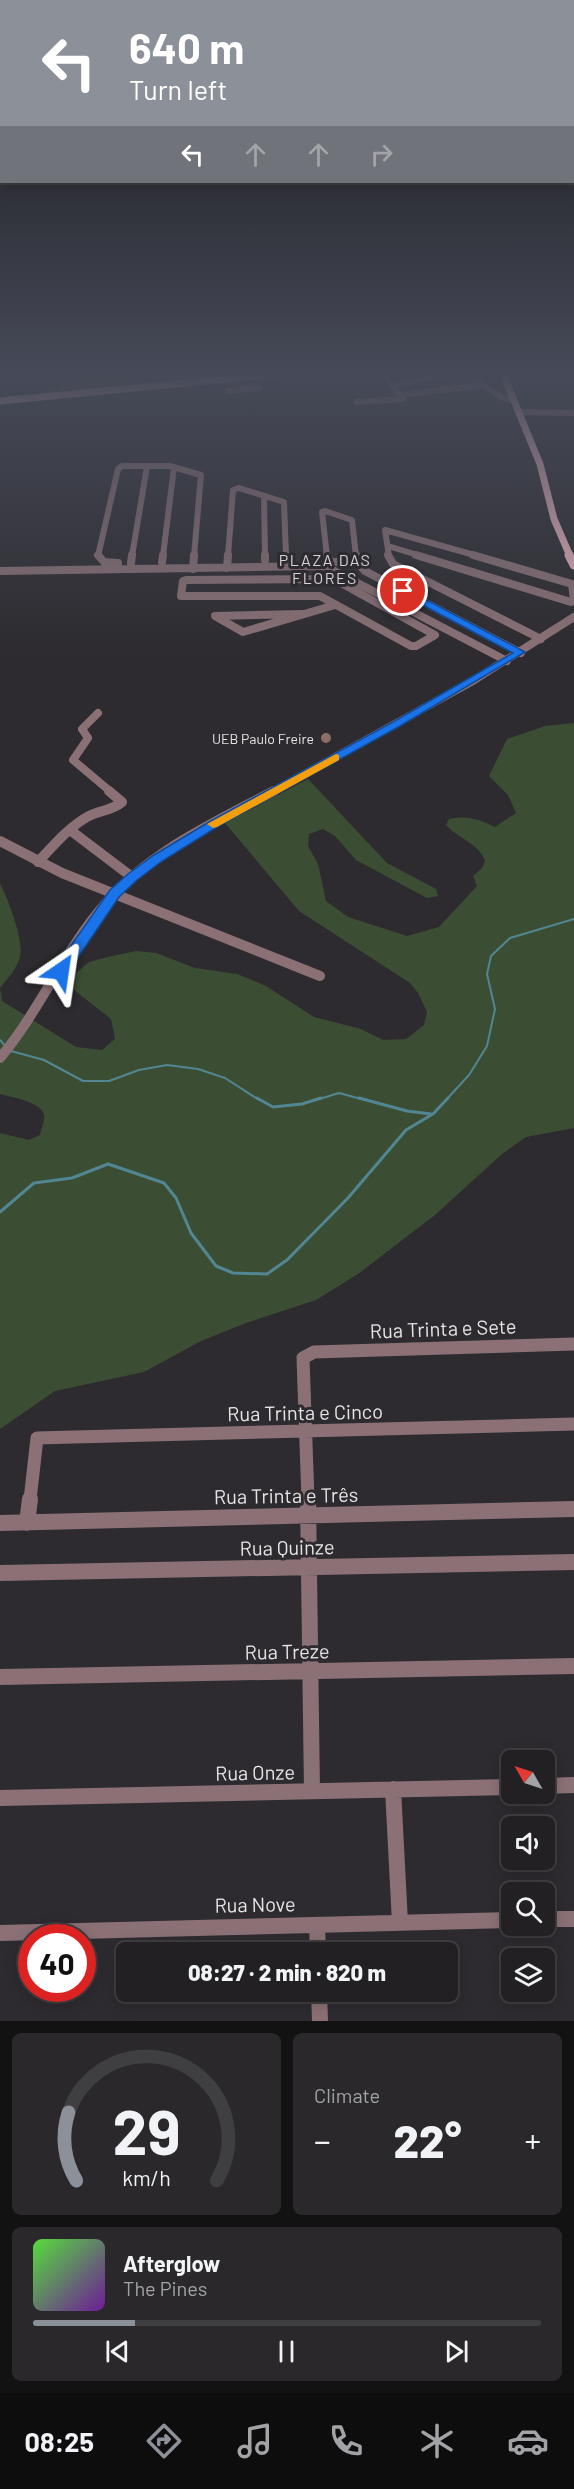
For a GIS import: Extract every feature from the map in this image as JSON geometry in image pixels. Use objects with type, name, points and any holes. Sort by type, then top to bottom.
[{"type":"main road","points":[[541,468],[557,528],[574,565]]},
{"type":"street","points":[[118,468],[98,556],[104,562],[162,562],[227,568],[317,567],[505,662]]},
{"type":"street","points":[[130,563],[147,468]]},
{"type":"street","points":[[162,562],[174,468]]},
{"type":"street","points":[[178,468],[201,475],[193,565]]},
{"type":"street","points":[[227,568],[233,490],[239,488],[284,502],[286,560]]},
{"type":"street","points":[[264,496],[265,560]]},
{"type":"street","points":[[357,562],[333,562],[327,559],[322,511],[352,520],[357,562],[365,571],[521,652]]},
{"type":"street","points":[[388,546],[569,602],[574,600],[571,584],[387,529],[385,531],[390,560],[393,564],[541,639]]},
{"type":"street","points":[[0,571],[193,565]]},
{"type":"street","points":[[317,567],[317,579]]},
{"type":"street","points":[[186,580],[336,580],[435,635],[412,646],[335,605],[320,596],[181,596],[183,581],[186,580]]},
{"type":"street","points":[[303,614],[215,616],[243,632],[335,605]]},
{"type":"street","points":[[6,1052],[90,925],[114,894],[132,877],[213,824],[505,662],[574,617]]},
{"type":"street","points":[[38,862],[70,830],[89,815],[116,807],[122,802],[73,760],[88,738],[82,729],[98,714]]},
{"type":"street","points":[[70,830],[132,877]]},
{"type":"street","points":[[0,841],[38,862],[320,976]]},
{"type":"street","name":"Rua Trinta e Sete","points":[[306,1431],[302,1362],[305,1355],[314,1352],[574,1344]]},
{"type":"street","name":"Rua Trinta e Cinco","points":[[27,1522],[37,1438],[574,1424]]},
{"type":"street","points":[[306,1431],[311,1567],[312,1791]]},
{"type":"street","name":"Rua Trinta e Três","points":[[0,1523],[574,1509]]},
{"type":"street","name":"Rua Quinze","points":[[0,1573],[574,1562]]},
{"type":"street","name":"Rua Treze","points":[[0,1677],[574,1666]]},
{"type":"street","points":[[555,1786],[574,1785]]},
{"type":"street","name":"Rua Onze","points":[[0,1798],[501,1787]]},
{"type":"street","points":[[393,1789],[400,1923]]},
{"type":"street","points":[[555,1919],[574,1918]]},
{"type":"street","name":"Rua Nove","points":[[0,1933],[501,1920]]},
{"type":"street","points":[[317,1925],[318,1942]]},
{"type":"street","points":[[319,2002],[320,2021]]},
{"type":"green space","points":[[574,723],[574,1128],[526,1137],[502,1154],[435,1215],[358,1274],[316,1300],[246,1323],[201,1341],[144,1372],[55,1391],[0,1429],[0,1133],[29,1140],[40,1135],[44,1115],[42,1110],[32,1103],[0,1094],[0,988],[2,1001],[76,1047],[102,1050],[115,1039],[111,1019],[74,990],[76,973],[89,962],[108,957],[136,951],[156,953],[195,968],[237,974],[266,986],[314,1017],[361,1029],[383,1040],[406,1039],[424,1025],[427,1012],[418,993],[410,983],[299,911],[225,823],[308,779],[387,863],[436,889],[438,896],[427,898],[356,860],[335,836],[323,829],[309,834],[308,846],[318,864],[326,901],[348,917],[407,936],[439,927],[477,886],[473,876],[482,868],[485,861],[478,850],[446,825],[449,819],[473,818],[495,827],[516,813],[508,795],[489,776],[507,739],[545,726]]},
{"type":"green space","points":[[0,884],[14,920],[21,949],[17,965],[0,988]]},
{"type":"waterway","points":[[446,1100],[469,1075],[487,1046],[495,1009],[487,974],[491,956],[510,938],[574,919]]},
{"type":"waterway","points":[[0,1040],[6,1047]]},
{"type":"waterway","points":[[11,1051],[44,1060],[83,1081],[109,1081],[139,1070],[167,1065],[198,1069],[225,1078],[259,1100]]},
{"type":"waterway","points":[[316,1100],[339,1093],[365,1100]]},
{"type":"waterway","points":[[257,1098],[273,1107],[302,1104],[321,1098]]},
{"type":"waterway","points":[[359,1098],[407,1111],[431,1114]]},
{"type":"waterway","points":[[0,1212],[34,1183],[72,1178],[108,1164],[164,1183],[176,1198],[191,1233],[216,1266],[233,1273],[267,1274],[287,1260],[348,1198],[406,1130],[433,1114],[448,1098]]},
{"type":"slow traffic","points":[[213,824],[336,758]]},
{"type":"place","name":"UEB Paulo Freire","points":[[326,738]]},
{"type":"district","name":"PLAZA DAS FLORES","points":[[325,568]]},
{"type":"route","points":[[61,971],[90,925],[114,894],[158,858],[213,824],[397,724],[521,652],[403,591]]}]
